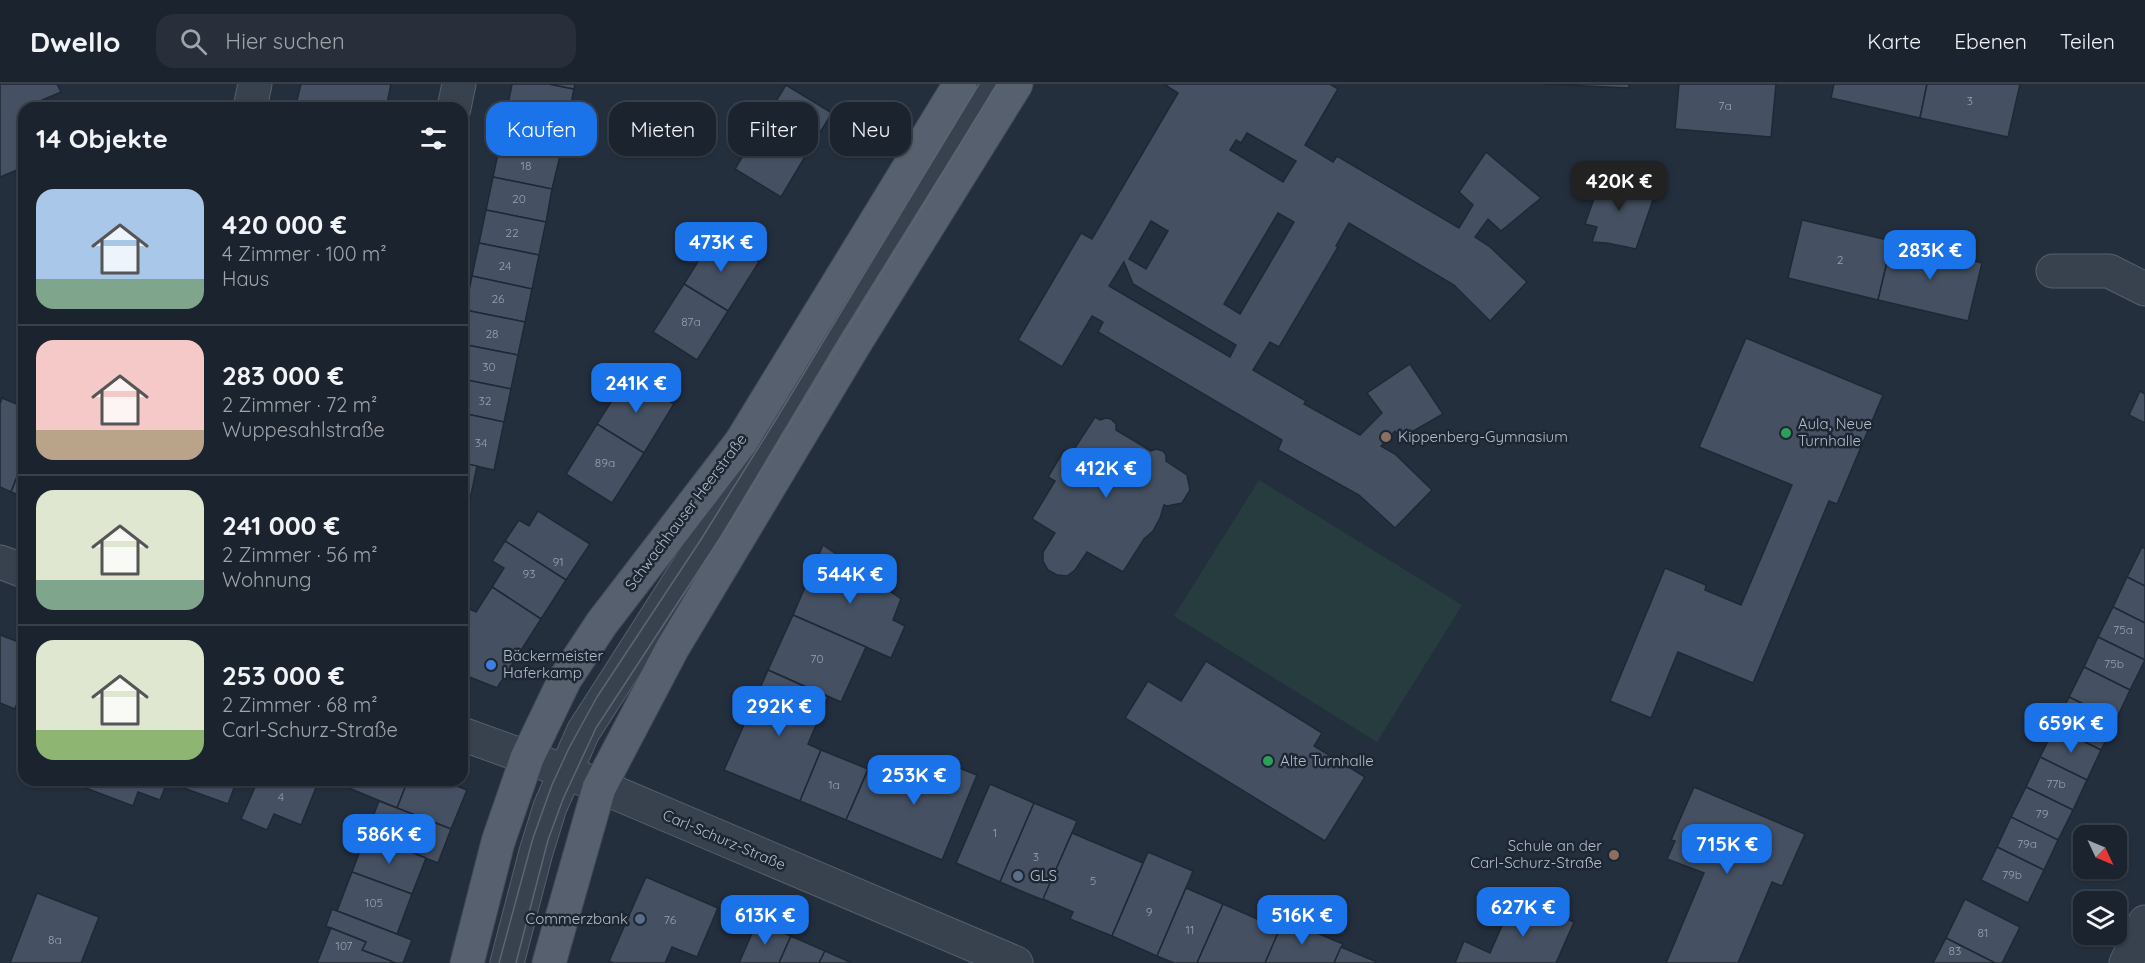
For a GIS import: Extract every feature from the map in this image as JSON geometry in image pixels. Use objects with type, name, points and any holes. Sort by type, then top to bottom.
[{"type":"main road","name":"Schwachhauser Heerstraße","points":[[467,963],[498,842],[527,758],[572,667],[602,623],[741,442],[960,84]]},
{"type":"main road","points":[[549,963],[599,788],[672,649],[860,335],[1016,84]]},
{"type":"street","points":[[251,102],[255,84]]},
{"type":"street","points":[[455,102],[459,84]]},
{"type":"street","points":[[507,963],[550,807],[583,732],[769,441],[988,84]]},
{"type":"street","points":[[2053,271],[2109,272],[2145,289]]},
{"type":"street","points":[[0,562],[18,569]]},
{"type":"street","name":"Carl-Schurz-Straße","points":[[468,736],[565,772],[1016,963]]},
{"type":"street","points":[[2126,963],[2145,922]]},
{"type":"green space","points":[[1259,480],[1462,605],[1377,742],[1174,616]]},
{"type":"building","points":[[0,84],[57,84],[61,92],[38,102],[18,102],[18,170],[0,177]]},
{"type":"building","points":[[301,84],[391,84],[387,102],[296,102]]},
{"type":"building","points":[[512,84],[549,84],[574,89],[571,102],[509,102]]},
{"type":"building","points":[[549,84],[575,84],[574,89]]},
{"type":"building","points":[[1164,84],[1330,84],[1338,89],[1305,145],[1333,162],[1337,156],[1459,228],[1473,205],[1459,192],[1486,152],[1541,198],[1501,231],[1488,219],[1475,237],[1489,246],[1527,282],[1490,321],[1454,285],[1349,223],[1336,246],[1338,247],[1279,347],[1270,342],[1253,370],[1306,401],[1304,404],[1360,435],[1382,413],[1367,393],[1410,364],[1443,414],[1401,438],[1395,431],[1381,446],[1395,454],[1432,490],[1395,528],[1359,495],[1278,450],[1282,440],[1098,332],[1103,322],[1092,316],[1062,367],[1018,340],[1081,233],[1092,239],[1178,93]],"holes":[[[1247,133],[1296,161],[1283,182],[1230,150],[1236,140],[1241,143]],[[1278,213],[1294,222],[1240,314],[1224,304]],[[1151,221],[1168,231],[1146,269],[1129,259]],[[1124,262],[1133,284],[1236,345],[1230,357],[1109,286]]]},
{"type":"building","points":[[1545,84],[1629,84],[1629,88]]},
{"type":"building","points":[[1679,84],[1776,84],[1771,137],[1675,129]]},
{"type":"building","points":[[1834,84],[1927,84],[1920,118],[1831,98]]},
{"type":"building","points":[[1927,84],[2020,84],[2008,137],[1920,118]]},
{"type":"building","points":[[786,85],[814,102],[775,102]]},
{"type":"building","points":[[818,104],[830,112],[830,116],[818,136]]},
{"type":"building","points":[[497,156],[560,156],[552,189],[493,177]]},
{"type":"building","points":[[743,156],[805,156],[781,197],[735,169]]},
{"type":"building","points":[[1603,173],[1655,194],[1636,249],[1592,242],[1597,227],[1585,224]]},
{"type":"building","points":[[493,177],[552,189],[546,222],[486,210]]},
{"type":"building","points":[[486,210],[546,222],[539,255],[479,243]]},
{"type":"building","points":[[1802,220],[1892,241],[1878,300],[1788,278]]},
{"type":"building","points":[[715,234],[759,262],[728,311],[684,284]]},
{"type":"building","points":[[1892,241],[1982,263],[1968,321],[1878,300]]},
{"type":"building","points":[[479,243],[539,255],[532,289],[472,276]]},
{"type":"building","points":[[472,276],[532,289],[525,322],[468,311]]},
{"type":"building","points":[[684,284],[728,311],[697,360],[653,332]]},
{"type":"building","points":[[468,311],[525,322],[518,355],[468,345]]},
{"type":"building","points":[[1746,338],[1883,395],[1837,504],[1829,501],[1753,683],[1678,652],[1651,718],[1610,701],[1665,568],[1706,585],[1705,590],[1741,605],[1792,485],[1699,447]]},
{"type":"building","points":[[468,345],[518,355],[511,389],[468,380]]},
{"type":"building","points":[[628,375],[674,404],[644,453],[597,424]]},
{"type":"building","points":[[468,380],[511,389],[504,422],[468,414]]},
{"type":"building","points":[[2140,391],[2145,394],[2145,423],[2129,415]]},
{"type":"building","points":[[2,398],[18,405],[18,474],[11,492],[0,487],[0,404]]},
{"type":"building","points":[[468,414],[504,422],[494,470],[468,464]]},
{"type":"building","points":[[1095,417],[1100,420],[1111,419],[1116,424],[1116,430],[1151,451],[1156,449],[1163,451],[1166,461],[1187,475],[1190,490],[1182,503],[1164,505],[1153,531],[1144,539],[1123,572],[1087,552],[1075,570],[1067,576],[1057,575],[1048,570],[1043,561],[1043,552],[1055,533],[1032,519],[1055,481],[1048,477],[1064,450],[1071,454]]},
{"type":"building","points":[[597,424],[644,453],[612,503],[566,474]]},
{"type":"building","points":[[468,464],[477,466],[468,509]]},
{"type":"building","points":[[18,474],[18,495],[11,492]]},
{"type":"building","points":[[538,511],[590,544],[566,580],[505,541],[519,520],[529,526]]},
{"type":"building","points":[[505,541],[566,580],[541,619],[492,587],[504,568],[492,561]]},
{"type":"building","points":[[823,545],[901,599],[893,620],[905,626],[891,658],[793,615]]},
{"type":"building","points":[[2142,547],[2145,549],[2145,586],[2127,577]]},
{"type":"building","points":[[2127,577],[2145,586],[2145,623],[2113,607]]},
{"type":"building","points":[[492,587],[541,619],[497,688],[468,676],[468,609],[476,612]]},
{"type":"building","points":[[2113,607],[2145,623],[2145,660],[2098,637]]},
{"type":"building","points":[[793,615],[866,647],[841,702],[768,670]]},
{"type":"building","points":[[0,635],[18,642],[18,701],[15,709],[0,703]]},
{"type":"building","points":[[2098,637],[2145,660],[2130,690],[2084,667]]},
{"type":"building","name":"Alte Turnhalle","points":[[1206,661],[1322,733],[1314,746],[1365,777],[1325,841],[1125,718],[1148,681],[1181,701]]},
{"type":"building","points":[[2084,667],[2130,690],[2116,720],[2069,697]]},
{"type":"building","points":[[768,670],[828,697],[808,744],[821,750],[800,801],[724,770]]},
{"type":"building","points":[[2069,697],[2116,720],[2101,750],[2055,727]]},
{"type":"building","points":[[2055,727],[2101,750],[2087,780],[2040,757]]},
{"type":"building","points":[[821,750],[868,769],[846,820],[800,801]]},
{"type":"building","points":[[2040,757],[2087,780],[2073,810],[2026,787]]},
{"type":"building","points":[[934,758],[977,775],[942,860],[846,820],[872,761],[924,783]]},
{"type":"building","points":[[990,784],[1034,803],[1000,882],[956,863]]},
{"type":"building","points":[[166,786],[160,800],[138,792],[133,806],[83,787]]},
{"type":"building","points":[[178,786],[235,786],[228,804]]},
{"type":"building","points":[[255,786],[317,786],[301,825],[274,814],[267,830],[241,819]]},
{"type":"building","points":[[344,786],[406,786],[397,808]]},
{"type":"building","points":[[406,786],[457,786],[467,790],[451,829],[397,808]]},
{"type":"building","points":[[1694,787],[1805,834],[1782,886],[1772,882],[1738,963],[1666,963],[1704,873],[1667,859],[1675,841],[1671,840]]},
{"type":"building","points":[[2026,787],[2073,810],[2058,840],[2011,817]]},
{"type":"building","points":[[379,801],[451,829],[438,863],[366,835]]},
{"type":"building","points":[[1034,803],[1077,821],[1043,900],[1000,882]]},
{"type":"building","points":[[2011,817],[2058,840],[2044,870],[1997,847]]},
{"type":"building","points":[[1072,833],[1143,863],[1112,936],[1070,919],[1073,912],[1043,899]]},
{"type":"building","points":[[366,835],[426,858],[412,894],[352,872]]},
{"type":"building","points":[[1997,847],[2044,870],[2028,903],[1981,880]]},
{"type":"building","points":[[1148,852],[1193,871],[1157,956],[1112,936]]},
{"type":"building","points":[[352,872],[412,894],[397,934],[337,911]]},
{"type":"building","points":[[646,877],[718,908],[697,957],[672,947],[665,963],[614,963],[609,961]]},
{"type":"building","points":[[1186,888],[1223,904],[1197,963],[1174,963],[1157,956]]},
{"type":"building","points":[[37,893],[99,917],[81,963],[10,963]]},
{"type":"building","points":[[1515,896],[1574,922],[1556,963],[1455,963],[1464,941],[1490,953]]},
{"type":"building","points":[[1965,899],[2020,927],[2002,963],[1995,963],[1946,938]]},
{"type":"building","points":[[1223,904],[1280,929],[1265,963],[1197,963]]},
{"type":"building","points":[[332,909],[412,940],[403,963],[396,963],[362,950],[366,942],[326,926]]},
{"type":"building","points":[[1284,919],[1343,944],[1334,963],[1265,963]]},
{"type":"building","points":[[757,922],[791,936],[779,963],[739,963]]},
{"type":"building","points":[[331,928],[366,942],[362,950],[391,961],[390,963],[317,963]]},
{"type":"building","points":[[791,936],[825,951],[819,963],[779,963]]},
{"type":"building","points":[[1946,938],[1995,963],[1933,963]]},
{"type":"building","points":[[1341,947],[1379,963],[1334,963]]},
{"type":"building","points":[[825,951],[852,963],[819,963]]},
{"type":"tram line","points":[[499,963],[533,838],[552,785],[569,748],[597,697],[700,541],[775,421],[979,84]]},
{"type":"tram line","points":[[516,963],[548,840],[563,799],[596,728],[730,523],[997,84]]},
{"type":"place","name":"Aula, Neue Turnhalle","points":[[1786,433]]},
{"type":"place","name":"Kippenberg-Gymnasium","points":[[1386,437]]},
{"type":"place","name":"Bäckermeister Haferkamp","points":[[491,665]]},
{"type":"place","name":"Alte Turnhalle","points":[[1268,761]]},
{"type":"place","name":"Schule an der Carl-Schurz-Straße","points":[[1614,855]]},
{"type":"place","name":"GLS","points":[[1018,876]]},
{"type":"place","name":"Commerzbank","points":[[640,919]]}]
